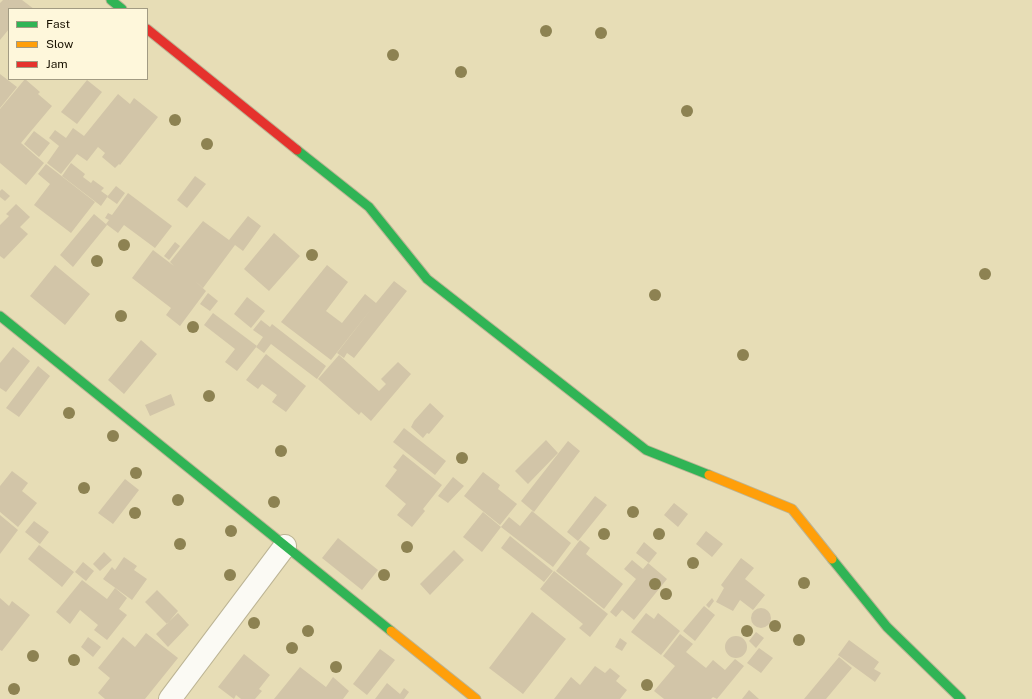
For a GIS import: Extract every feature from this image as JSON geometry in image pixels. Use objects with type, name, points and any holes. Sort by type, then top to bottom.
[{"type":"street","points":[[111,0],[121,8]]},
{"type":"street","points":[[148,30],[368,207],[427,279],[646,450],[792,509],[887,627],[961,699]]},
{"type":"street","points":[[0,316],[476,699]]},
{"type":"street","points":[[170,699],[285,546]]},
{"type":"building","points":[[3,0],[22,0],[33,8],[8,8],[8,30],[0,40],[0,3]]},
{"type":"building","points":[[0,74],[17,87],[0,108]]},
{"type":"building","points":[[24,80],[26,80],[40,92],[38,94],[52,106],[21,143],[44,163],[26,185],[0,163],[0,109]]},
{"type":"building","points":[[87,80],[102,92],[77,124],[61,112]]},
{"type":"building","points":[[118,94],[130,104],[134,98],[158,117],[120,165],[119,164],[115,168],[102,157],[105,153],[98,147],[87,161],[77,154],[61,174],[47,163],[59,146],[49,138],[55,130],[66,138],[73,128],[84,136]]},
{"type":"building","points":[[34,131],[50,143],[39,157],[24,144]]},
{"type":"building","points":[[71,163],[85,174],[83,177],[91,183],[93,180],[104,188],[101,191],[108,196],[101,206],[62,176]]},
{"type":"building","points":[[46,164],[95,202],[71,233],[34,205],[50,184],[38,174]]},
{"type":"building","points":[[195,176],[206,184],[187,208],[177,200]]},
{"type":"building","points":[[116,186],[125,193],[117,204],[107,197]]},
{"type":"building","points":[[2,189],[10,196],[5,201],[0,197],[0,191]]},
{"type":"building","points":[[128,193],[172,226],[155,248],[124,225],[118,233],[106,224],[109,220],[105,218],[108,213],[112,215]]},
{"type":"building","points":[[16,204],[30,217],[20,227],[28,234],[4,259],[0,256],[0,225],[9,216],[6,214]]},
{"type":"building","points":[[94,214],[107,225],[73,267],[60,255]]},
{"type":"building","points":[[248,216],[261,226],[243,251],[235,245],[203,288],[195,281],[206,291],[180,326],[166,315],[171,308],[132,278],[153,250],[174,266],[170,262],[203,221],[229,240]]},
{"type":"building","points":[[274,233],[300,256],[269,291],[244,269]]},
{"type":"building","points":[[175,242],[180,246],[169,260],[164,256]]},
{"type":"building","points":[[55,265],[90,294],[65,325],[30,296]]},
{"type":"building","points":[[327,265],[348,282],[326,311],[342,323],[365,294],[376,303],[394,281],[407,291],[354,358],[347,353],[344,358],[337,353],[372,308],[331,360],[281,322]]},
{"type":"building","points":[[208,293],[218,301],[210,311],[200,304]]},
{"type":"building","points":[[247,297],[265,311],[251,328],[234,314]]},
{"type":"building","points":[[213,313],[257,346],[237,371],[225,362],[235,349],[204,325]]},
{"type":"building","points":[[261,320],[270,327],[272,324],[326,366],[317,379],[271,344],[264,353],[256,347],[263,337],[253,330]]},
{"type":"building","points":[[141,340],[157,354],[124,394],[108,380]]},
{"type":"building","points":[[13,347],[30,361],[6,392],[0,388],[0,363]]},
{"type":"building","points":[[266,354],[306,386],[286,412],[272,402],[277,395],[262,384],[258,389],[246,380]]},
{"type":"building","points":[[339,355],[379,391],[386,384],[381,379],[398,362],[411,374],[371,421],[361,412],[359,415],[318,379]]},
{"type":"building","points":[[38,366],[50,376],[19,417],[6,408]]},
{"type":"building","points":[[171,394],[175,405],[150,416],[145,405]]},
{"type":"building","points":[[430,403],[444,416],[429,434],[427,433],[423,438],[411,427],[414,421]]},
{"type":"building","points":[[404,428],[446,461],[435,475],[393,442]]},
{"type":"building","points":[[546,440],[558,453],[528,484],[515,471]]},
{"type":"building","points":[[568,441],[580,451],[534,512],[521,501]]},
{"type":"building","points":[[403,454],[442,485],[423,509],[425,511],[412,527],[397,515],[406,504],[385,486],[397,470],[393,467]]},
{"type":"building","points":[[12,471],[28,483],[22,491],[37,503],[18,527],[0,512],[0,486]]},
{"type":"building","points":[[483,472],[500,485],[498,489],[517,504],[500,525],[464,496]]},
{"type":"building","points":[[453,477],[464,486],[448,503],[438,496]]},
{"type":"building","points":[[125,479],[139,490],[113,524],[98,513]]},
{"type":"building","points":[[595,496],[607,505],[578,541],[567,532]]},
{"type":"building","points":[[674,503],[688,514],[678,527],[664,515]]},
{"type":"building","points":[[532,511],[571,543],[553,567],[501,527],[509,517],[520,526]]},
{"type":"building","points":[[483,512],[501,527],[482,552],[463,537]]},
{"type":"building","points":[[0,515],[18,530],[0,554]]},
{"type":"building","points":[[34,521],[49,532],[40,544],[25,532]]},
{"type":"building","points":[[706,531],[723,544],[712,557],[696,544]]},
{"type":"building","points":[[510,536],[553,571],[544,582],[501,548]]},
{"type":"building","points":[[338,538],[378,570],[362,590],[322,558]]},
{"type":"building","points":[[580,540],[590,548],[586,554],[623,584],[604,609],[556,571]]},
{"type":"building","points":[[644,542],[657,553],[649,563],[636,553]]},
{"type":"building","points":[[39,545],[74,572],[62,587],[28,559]]},
{"type":"building","points":[[454,550],[464,560],[430,595],[420,584]]},
{"type":"building","points":[[104,552],[112,560],[100,571],[93,564]]},
{"type":"building","points":[[124,557],[137,566],[134,570],[147,579],[132,600],[103,579],[112,567],[115,570]]},
{"type":"building","points":[[741,558],[754,568],[745,579],[765,595],[753,610],[740,600],[733,611],[716,602],[724,588],[721,585]]},
{"type":"building","points":[[632,560],[643,569],[648,563],[667,579],[634,620],[622,610],[616,617],[610,612],[636,579],[624,569]]},
{"type":"building","points":[[83,562],[94,571],[86,581],[75,572]]},
{"type":"building","points":[[554,571],[608,614],[590,637],[579,628],[583,624],[540,589]]},
{"type":"building","points":[[82,580],[107,599],[115,588],[127,598],[119,609],[127,615],[107,640],[94,630],[98,625],[80,610],[70,624],[56,612]]},
{"type":"building","points":[[157,590],[178,611],[167,624],[145,602]]},
{"type":"building","points":[[0,598],[9,606],[12,601],[30,615],[2,651],[0,650]]},
{"type":"building","points":[[712,598],[714,601],[709,608],[706,605]]},
{"type":"building","points":[[704,606],[715,615],[695,641],[683,631]]},
{"type":"building","points":[[761,608],[768,611],[771,618],[768,625],[761,628],[754,625],[751,618],[754,611]]},
{"type":"building","points":[[532,612],[566,639],[523,694],[489,668]]},
{"type":"building","points":[[178,613],[189,625],[168,647],[156,634]]},
{"type":"building","points":[[646,613],[654,619],[658,613],[680,631],[661,655],[631,632]]},
{"type":"building","points":[[756,632],[764,638],[756,648],[749,641]]},
{"type":"building","points":[[146,633],[178,658],[145,699],[105,699],[98,693],[110,678],[98,668],[123,637],[135,647]]},
{"type":"building","points":[[680,634],[693,644],[686,652],[706,668],[713,660],[725,670],[735,659],[744,666],[717,699],[713,697],[711,699],[664,699],[654,691],[675,666],[663,656]]},
{"type":"building","points":[[736,636],[744,639],[747,647],[744,655],[736,658],[728,655],[725,647],[728,639]]},
{"type":"building","points":[[88,637],[101,647],[93,657],[81,647]]},
{"type":"building","points":[[620,638],[627,643],[622,651],[615,647]]},
{"type":"building","points":[[849,640],[879,662],[874,669],[881,673],[875,682],[838,655]]},
{"type":"building","points":[[759,648],[773,658],[761,673],[747,663]]},
{"type":"building","points":[[380,649],[395,660],[367,695],[353,684]]},
{"type":"building","points":[[244,654],[270,675],[259,689],[262,691],[255,699],[241,699],[236,695],[234,699],[218,687]]},
{"type":"building","points":[[839,657],[852,668],[826,699],[804,699]]},
{"type":"building","points":[[595,666],[605,673],[610,668],[620,676],[616,681],[627,690],[620,699],[554,699],[571,677],[580,685]]},
{"type":"building","points":[[300,667],[326,687],[333,677],[349,691],[343,699],[274,699]]},
{"type":"building","points":[[387,683],[400,694],[404,688],[409,692],[404,699],[375,699]]},
{"type":"building","points":[[749,690],[759,699],[742,699]]},
{"type":"traffic: fast","points":[[111,0],[121,8]]},
{"type":"traffic: fast","points":[[297,150],[369,207],[427,279],[646,450],[709,475]]},
{"type":"traffic: fast","points":[[0,316],[391,631]]},
{"type":"traffic: fast","points":[[832,559],[887,627],[961,699]]},
{"type":"traffic: slow","points":[[709,475],[792,509],[832,559]]},
{"type":"traffic: slow","points":[[391,631],[476,699]]},
{"type":"traffic: jam","points":[[148,30],[297,150]]}]
